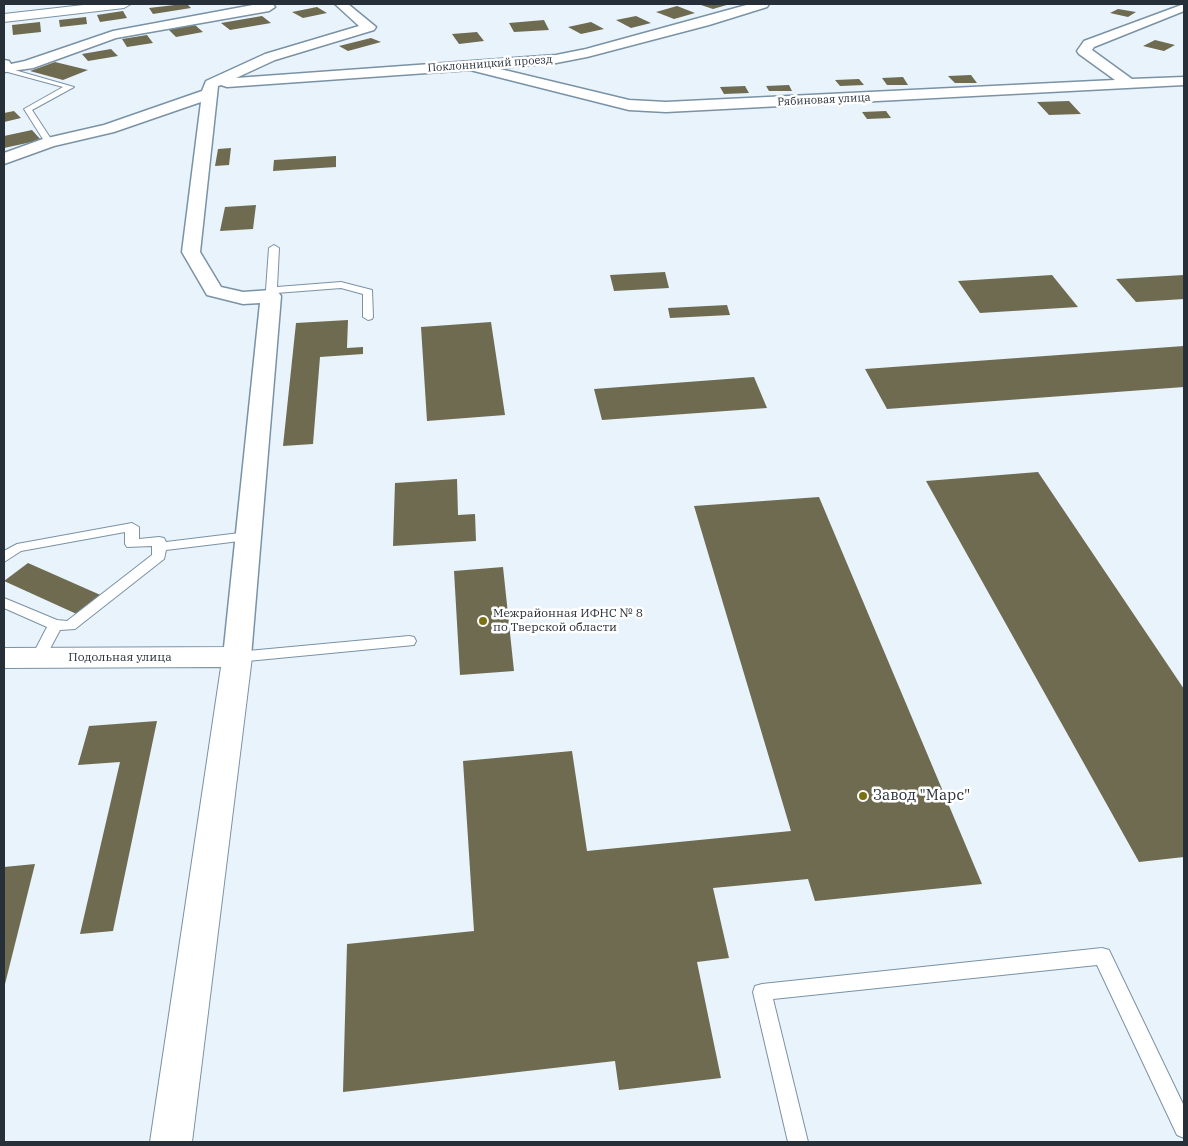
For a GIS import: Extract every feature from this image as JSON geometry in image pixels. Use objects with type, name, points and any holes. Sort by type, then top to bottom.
[{"type":"street","points":[[4,18],[124,4]]},
{"type":"street","points":[[5,66],[28,65],[113,35],[269,7],[264,4]]},
{"type":"street","points":[[4,159],[49,142],[108,129],[210,89],[270,57],[369,27],[341,4]]},
{"type":"street","name":"Поклонницкий проезд","points":[[210,89],[469,65],[556,59],[704,22],[763,4]]},
{"type":"street","points":[[1131,85],[1084,51],[1089,44],[1184,7]]},
{"type":"street","name":"Рябиновая улица","points":[[469,65],[629,105],[666,107],[1184,82]]},
{"type":"street","points":[[171,1142],[237,657],[271,293],[243,298],[214,291],[191,252],[210,89]]},
{"type":"street","name":"Подольная улица","points":[[4,658],[237,657]]},
{"type":"lane","points":[[5,66],[70,87],[28,109],[49,142]]},
{"type":"lane","points":[[274,248],[271,293],[341,285],[368,292],[368,317]]},
{"type":"lane","points":[[4,558],[17,548],[132,527],[132,544],[160,540],[159,556],[70,626],[55,625],[4,602]]},
{"type":"lane","points":[[160,547],[248,536]]},
{"type":"lane","points":[[38,658],[55,625]]},
{"type":"lane","points":[[237,657],[409,641]]},
{"type":"lane","points":[[798,1142],[762,992],[1102,956],[1184,1128]]},
{"type":"building","points":[[187,4],[191,8],[153,14],[149,8]]},
{"type":"building","points":[[698,4],[730,4],[713,9]]},
{"type":"building","points":[[677,6],[695,13],[674,19],[656,12]]},
{"type":"building","points":[[317,7],[327,13],[303,18],[292,12]]},
{"type":"building","points":[[1118,9],[1136,12],[1128,17],[1110,13]]},
{"type":"building","points":[[123,11],[127,18],[100,22],[97,15]]},
{"type":"building","points":[[262,16],[271,23],[230,30],[221,23]]},
{"type":"building","points":[[636,16],[651,23],[631,28],[616,20]]},
{"type":"building","points":[[86,17],[87,24],[60,27],[59,20]]},
{"type":"building","points":[[544,20],[549,30],[514,32],[509,23]]},
{"type":"building","points":[[40,22],[41,32],[13,35],[12,25]]},
{"type":"building","points":[[591,22],[604,29],[581,34],[568,27]]},
{"type":"building","points":[[195,25],[203,32],[176,37],[168,29]]},
{"type":"building","points":[[477,32],[484,41],[459,44],[452,34]]},
{"type":"building","points":[[147,35],[153,43],[127,47],[122,39]]},
{"type":"building","points":[[371,38],[381,42],[348,51],[339,46]]},
{"type":"building","points":[[1155,40],[1175,45],[1164,51],[1143,46]]},
{"type":"building","points":[[111,49],[118,56],[88,61],[82,54]]},
{"type":"building","points":[[55,62],[88,70],[63,80],[30,71]]},
{"type":"building","points":[[971,75],[977,83],[955,83],[948,76]]},
{"type":"building","points":[[903,77],[908,85],[887,85],[882,78]]},
{"type":"building","points":[[859,79],[864,85],[840,86],[835,80]]},
{"type":"building","points":[[789,85],[792,91],[769,91],[766,86]]},
{"type":"building","points":[[745,86],[749,93],[724,94],[720,87]]},
{"type":"building","points":[[1069,101],[1081,114],[1049,115],[1037,102]]},
{"type":"building","points":[[14,111],[21,118],[4,122],[4,113]]},
{"type":"building","points":[[886,111],[891,118],[867,119],[862,112]]},
{"type":"building","points":[[32,130],[41,140],[4,148],[4,136]]},
{"type":"building","points":[[231,148],[229,165],[215,166],[218,149]]},
{"type":"building","points":[[336,156],[336,167],[273,171],[274,160]]},
{"type":"building","points":[[256,205],[253,229],[220,231],[225,207]]},
{"type":"building","points":[[665,272],[669,288],[614,291],[610,275]]},
{"type":"building","points":[[1052,275],[1078,307],[980,313],[958,281]]},
{"type":"building","points":[[1184,275],[1184,299],[1136,302],[1116,279]]},
{"type":"building","points":[[727,305],[730,315],[670,318],[668,308]]},
{"type":"building","points":[[348,320],[347,348],[363,347],[363,354],[320,357],[313,444],[283,446],[296,323]]},
{"type":"building","points":[[491,322],[505,415],[427,421],[421,327]]},
{"type":"building","points":[[1184,346],[1184,387],[887,409],[865,369]]},
{"type":"building","points":[[754,377],[767,408],[602,420],[594,389]]},
{"type":"building","points":[[1038,472],[1184,689],[1184,857],[1139,862],[926,481]]},
{"type":"building","points":[[457,479],[458,515],[475,514],[476,541],[393,546],[395,483]]},
{"type":"building","name":"Завод \"Марс\"","points":[[819,497],[982,884],[815,901],[808,879],[713,888],[729,958],[697,962],[721,1078],[619,1090],[615,1061],[343,1092],[347,944],[474,931],[463,761],[572,751],[587,851],[791,831],[694,506]]},
{"type":"building","points":[[28,563],[105,597],[81,616],[4,581]]},
{"type":"building","name":"Межрайонная ИФНС № 8 по Тверской области","points":[[503,567],[514,671],[460,675],[454,571]]},
{"type":"building","points":[[157,721],[113,931],[80,934],[120,762],[78,765],[89,726]]},
{"type":"building","points":[[35,864],[4,988],[4,867]]},
{"type":"place","name":"Межрайонная ИФНС № 8 по Тверской области","points":[[483,621]]},
{"type":"place","name":"Завод \"Марс\"","points":[[863,796]]}]
